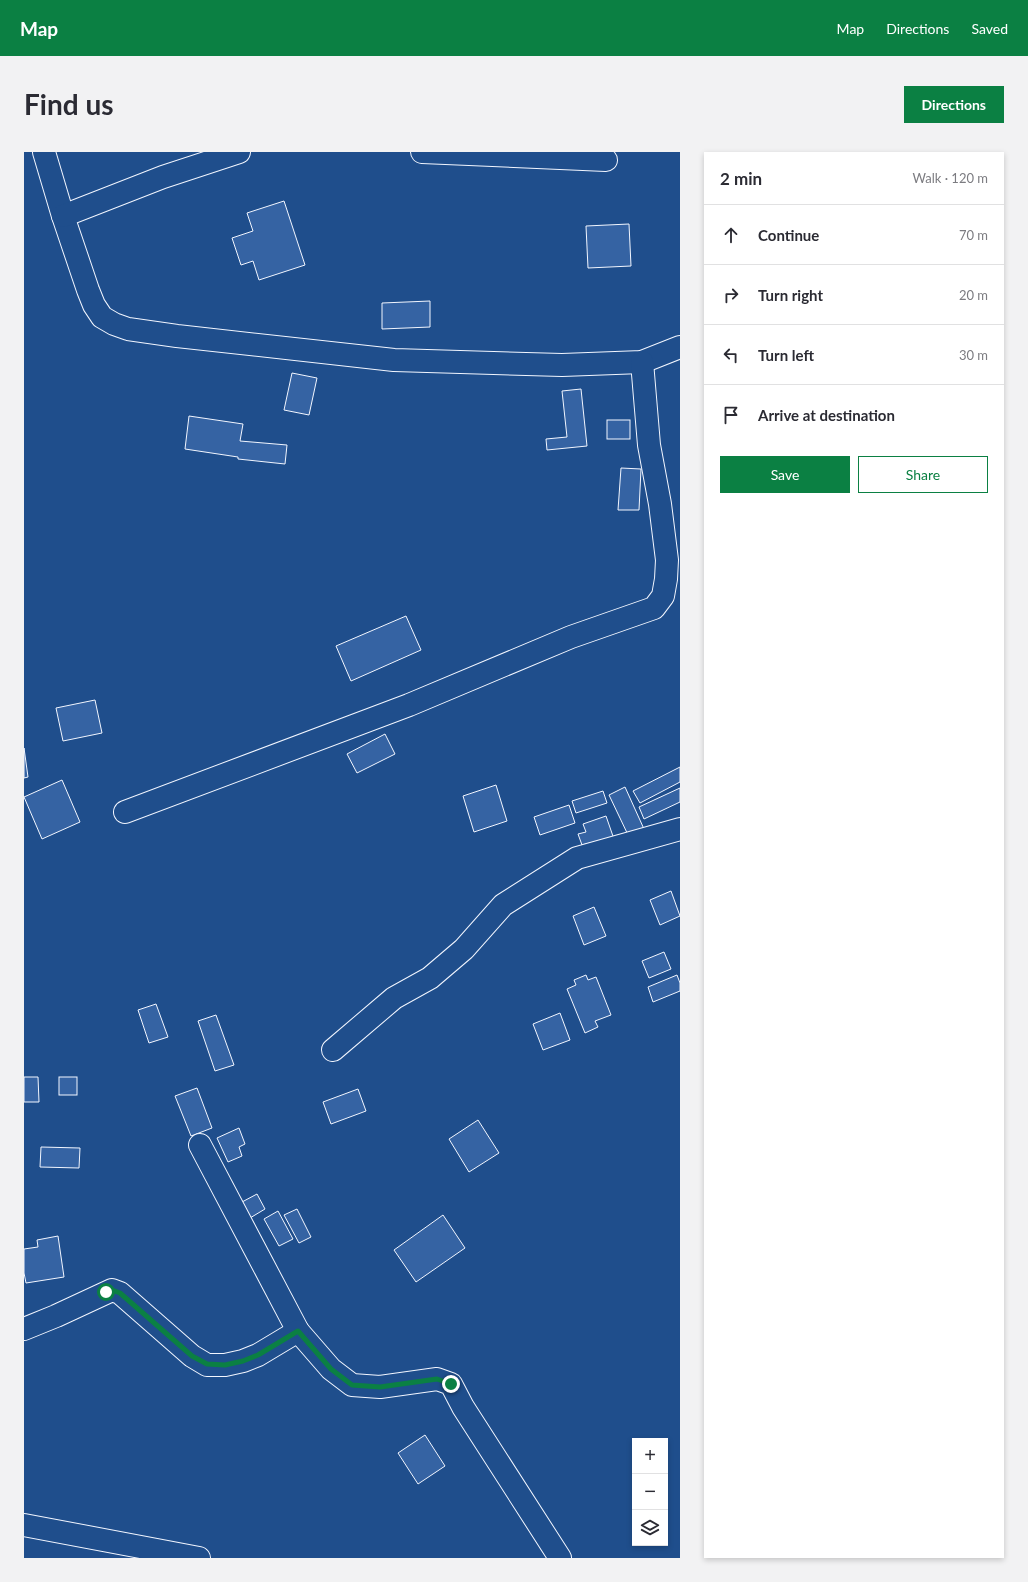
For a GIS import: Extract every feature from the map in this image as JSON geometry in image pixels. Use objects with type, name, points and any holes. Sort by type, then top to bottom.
[{"type":"street","points":[[44,152],[63,216],[94,305],[102,317],[114,324],[128,329],[177,336],[394,360],[562,365],[642,362],[680,347]]},
{"type":"street","points":[[63,216],[163,177],[239,152]]},
{"type":"street","points":[[422,152],[606,160]]},
{"type":"street","points":[[125,812],[409,705],[572,637],[654,608],[662,596],[666,578],[667,560],[660,504],[648,445],[642,362]]},
{"type":"street","points":[[333,1050],[394,998],[430,978],[464,949],[503,905],[577,858],[680,829]]},
{"type":"street","points":[[200,1145],[298,1331],[331,1369],[352,1385],[380,1387],[437,1379],[451,1384],[463,1407],[560,1558]]},
{"type":"street","points":[[24,1329],[112,1290],[120,1293],[192,1356],[207,1364],[225,1365],[243,1361],[258,1355],[298,1331]]},
{"type":"street","points":[[24,1525],[199,1558]]},
{"type":"building","points":[[284,201],[305,265],[259,280],[253,261],[241,265],[232,238],[253,231],[247,213]]},
{"type":"building","points":[[629,224],[631,266],[588,268],[586,226]]},
{"type":"building","points":[[430,301],[430,327],[382,329],[382,303]]},
{"type":"building","points":[[292,373],[317,378],[309,415],[284,410]]},
{"type":"building","points":[[581,389],[587,446],[547,450],[546,439],[567,437],[562,391]]},
{"type":"building","points":[[189,416],[243,424],[240,441],[287,445],[285,464],[238,459],[238,457],[185,449]]},
{"type":"building","points":[[607,420],[630,420],[630,439],[607,439]]},
{"type":"building","points":[[621,468],[641,469],[639,510],[618,510]]},
{"type":"building","points":[[406,616],[421,650],[351,681],[336,646]]},
{"type":"building","points":[[95,700],[102,733],[63,741],[56,708]]},
{"type":"building","points":[[385,734],[395,754],[357,773],[347,754]]},
{"type":"building","points":[[24,748],[28,777],[24,778]]},
{"type":"building","points":[[680,767],[680,782],[640,803],[633,791]]},
{"type":"building","points":[[62,780],[80,822],[42,839],[24,797]]},
{"type":"building","points":[[496,785],[507,821],[474,832],[463,796]]},
{"type":"building","points":[[625,787],[644,829],[629,837],[609,795]]},
{"type":"building","points":[[680,788],[680,802],[644,819],[639,807]]},
{"type":"building","points":[[603,791],[607,803],[576,813],[572,801]]},
{"type":"building","points":[[569,805],[575,823],[540,835],[534,817]]},
{"type":"building","points":[[606,816],[615,842],[592,850],[590,843],[582,845],[578,834],[586,832],[583,824]]},
{"type":"building","points":[[671,891],[680,916],[660,925],[650,900]]},
{"type":"building","points":[[594,907],[606,936],[584,945],[573,916]]},
{"type":"building","points":[[664,952],[671,969],[649,978],[642,961]]},
{"type":"building","points":[[586,975],[588,980],[596,977],[611,1015],[595,1021],[598,1027],[585,1033],[567,989],[576,985],[574,980]]},
{"type":"building","points":[[677,975],[680,983],[680,991],[653,1002],[648,987]]},
{"type":"building","points":[[156,1004],[168,1037],[149,1043],[138,1010]]},
{"type":"building","points":[[560,1013],[570,1040],[543,1050],[533,1024]]},
{"type":"building","points":[[216,1015],[234,1065],[215,1071],[198,1021]]},
{"type":"building","points":[[24,1077],[38,1077],[39,1102],[24,1102]]},
{"type":"building","points":[[59,1077],[77,1077],[77,1095],[59,1095]]},
{"type":"building","points":[[197,1088],[212,1128],[191,1136],[175,1096]]},
{"type":"building","points":[[358,1089],[366,1111],[331,1124],[323,1102]]},
{"type":"building","points":[[478,1120],[499,1153],[469,1172],[449,1139]]},
{"type":"building","points":[[239,1128],[245,1144],[239,1147],[242,1156],[228,1162],[217,1138]]},
{"type":"building","points":[[41,1147],[80,1148],[79,1168],[40,1167]]},
{"type":"building","points":[[257,1194],[265,1209],[250,1218],[242,1202]]},
{"type":"building","points":[[297,1209],[311,1237],[299,1243],[284,1215]]},
{"type":"building","points":[[278,1211],[293,1239],[279,1246],[264,1219]]},
{"type":"building","points":[[443,1215],[465,1248],[416,1282],[394,1250]]},
{"type":"building","points":[[58,1236],[64,1277],[26,1283],[24,1273],[24,1249],[38,1247],[37,1240]]},
{"type":"building","points":[[425,1435],[445,1466],[418,1484],[398,1453]]},
{"type":"route","points":[[106,1292],[112,1290],[120,1293],[192,1356],[207,1364],[225,1365],[243,1361],[258,1355],[298,1331],[331,1369],[352,1385],[380,1387],[437,1379],[444,1380],[451,1384]]}]
